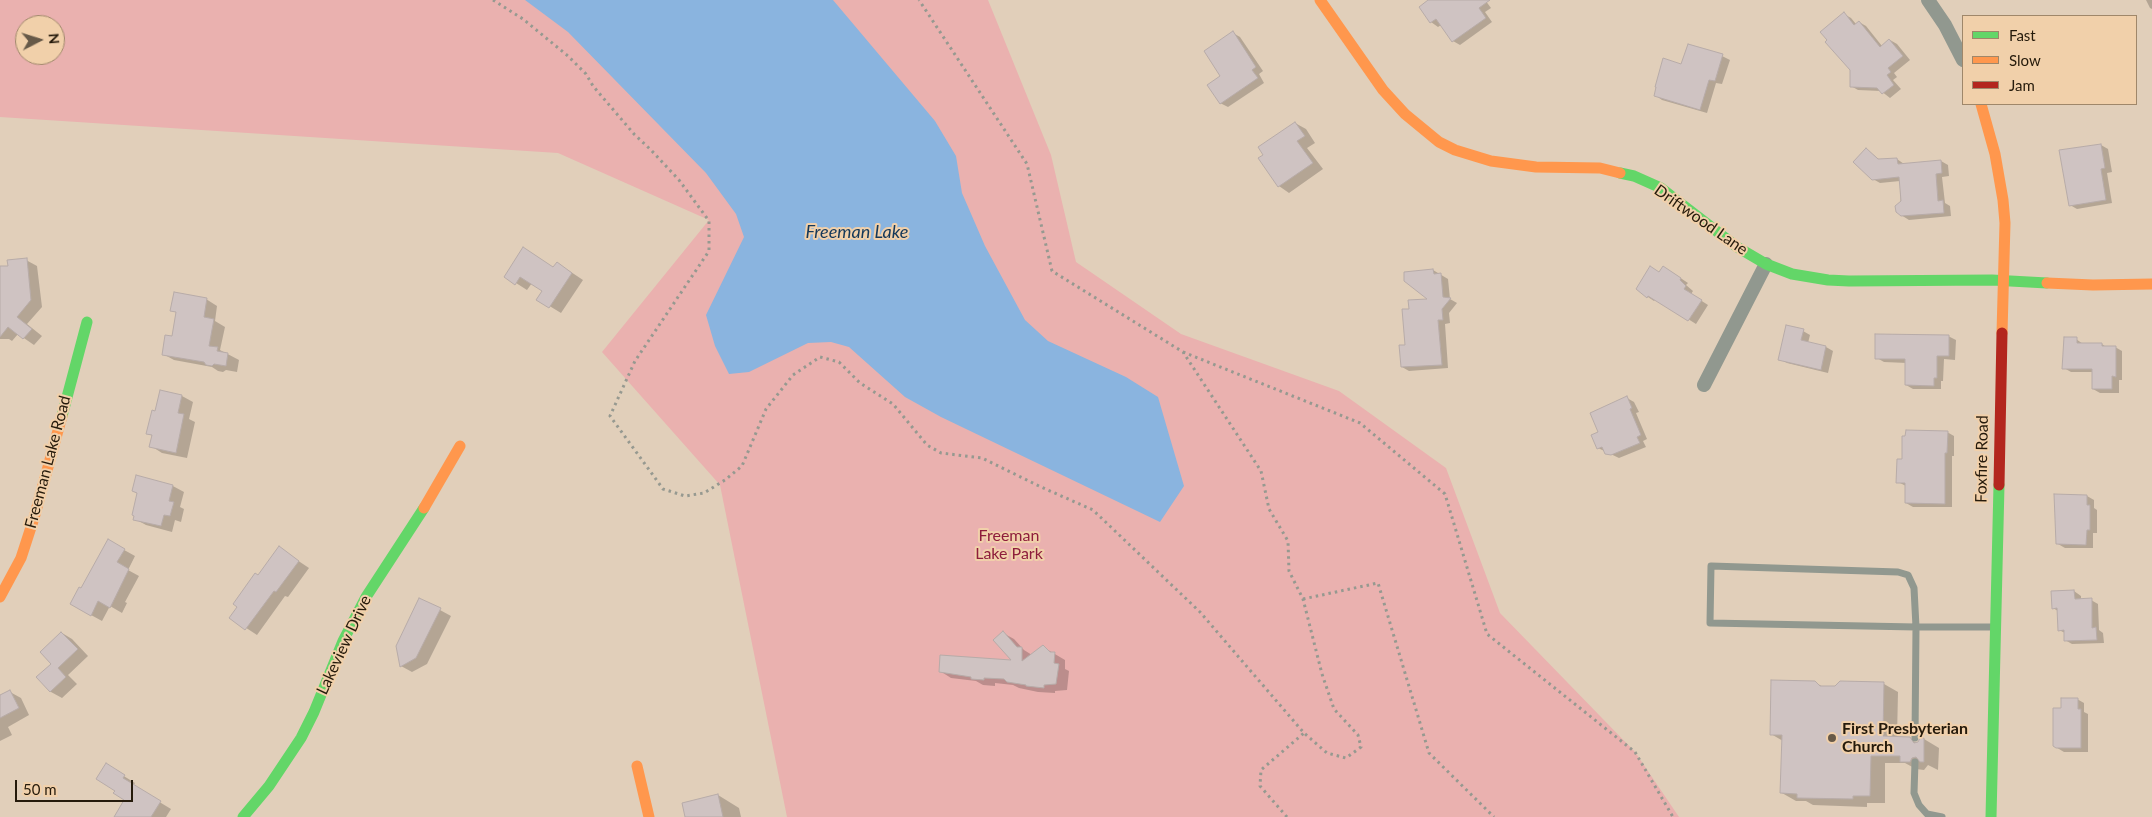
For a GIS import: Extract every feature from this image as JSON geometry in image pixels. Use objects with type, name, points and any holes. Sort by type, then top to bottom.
[{"type":"street","name":"Driftwood Lane","points":[[1320,0],[1383,90],[1405,114],[1439,142],[1455,150],[1491,162],[1536,167],[1600,168],[1634,176],[1661,188],[1737,247],[1766,264],[1792,274],[1828,280],[2005,280],[2093,285],[2152,284]]},
{"type":"street","points":[[1928,0],[1962,58]]},
{"type":"street","name":"Foxfire Road","points":[[1981,105],[1995,154],[2003,200],[2005,280],[1991,817]]},
{"type":"street","points":[[1704,385],[1766,264]]},
{"type":"street","name":"Freeman Lake Road","points":[[0,597],[20,558],[34,518],[87,322]]},
{"type":"street","name":"Lakeview Drive","points":[[243,817],[269,786],[301,738],[314,712],[343,641],[362,604],[417,520],[460,446]]},
{"type":"street","points":[[637,766],[649,817]]},
{"type":"lane","points":[[1915,738],[1916,627],[1914,588],[1908,575],[1898,572],[1711,566],[1710,622],[1916,627],[1996,627]]},
{"type":"lane","points":[[1915,762],[1914,792],[1919,805],[1927,814],[1942,817]]},
{"type":"path","points":[[493,0],[523,19],[568,56],[634,134],[678,180],[709,220],[709,251],[635,361],[610,416],[663,489],[685,496],[704,492],[725,480],[742,466],[766,409],[793,375],[820,357],[839,362],[860,383],[893,404],[927,445],[941,453],[982,458],[1093,510],[1200,612],[1304,733],[1327,753],[1346,758],[1361,747],[1358,735],[1334,709],[1322,674],[1303,599],[1289,570],[1288,541],[1269,509],[1261,471],[1183,352]]},
{"type":"path","points":[[919,0],[1027,164],[1052,270],[1183,352],[1360,423],[1445,494],[1487,634],[1635,752],[1672,817]]},
{"type":"path","points":[[1303,599],[1378,583],[1430,753],[1494,817]]},
{"type":"path","points":[[1287,817],[1260,786],[1261,770],[1304,733]]},
{"type":"green space","name":"Freeman Lake Park","points":[[0,0],[988,0],[1051,155],[1076,262],[1181,334],[1339,391],[1446,468],[1500,613],[1635,752],[1679,817],[787,817],[720,485],[602,352],[709,220],[558,153],[0,117]]},
{"type":"water","name":"Freeman Lake","points":[[525,0],[833,0],[935,121],[956,156],[962,193],[985,246],[1025,320],[1048,341],[1126,377],[1158,397],[1184,486],[1160,522],[941,417],[905,397],[849,347],[831,342],[808,343],[749,372],[729,374],[715,346],[706,315],[744,237],[736,214],[706,173],[568,32]]},
{"type":"building","points":[[1428,0],[1490,0],[1479,8],[1486,18],[1452,42],[1436,19],[1430,23],[1419,7]]},
{"type":"building","points":[[1844,12],[1854,25],[1859,21],[1880,47],[1889,39],[1903,56],[1888,68],[1891,72],[1887,75],[1894,85],[1882,94],[1877,88],[1850,87],[1850,70],[1825,42],[1827,40],[1820,32]]},
{"type":"building","points":[[1233,31],[1256,67],[1252,70],[1258,78],[1220,104],[1207,85],[1220,76],[1204,51]]},
{"type":"building","points":[[1688,44],[1723,54],[1715,81],[1709,80],[1700,110],[1654,96],[1663,58],[1681,64]]},
{"type":"building","points":[[1295,122],[1305,136],[1297,141],[1313,163],[1278,187],[1258,158],[1263,155],[1258,147]]},
{"type":"building","points":[[2101,144],[2105,168],[2101,169],[2106,200],[2069,206],[2059,150]]},
{"type":"building","points":[[1866,148],[1878,159],[1897,158],[1898,164],[1941,160],[1942,173],[1936,174],[1938,201],[1943,200],[1944,213],[1901,216],[1896,212],[1895,206],[1901,201],[1899,177],[1872,180],[1853,162]]},
{"type":"building","points":[[523,247],[553,267],[557,262],[572,273],[549,308],[536,300],[542,291],[520,277],[515,285],[504,277]]},
{"type":"building","points":[[27,258],[31,300],[17,317],[32,329],[23,339],[8,327],[0,337],[0,266],[8,266],[7,260]]},
{"type":"building","points":[[1650,266],[1659,272],[1663,266],[1681,278],[1680,280],[1686,286],[1684,289],[1702,300],[1688,321],[1648,296],[1647,298],[1636,289]]},
{"type":"building","points":[[1433,269],[1434,274],[1441,273],[1443,297],[1451,298],[1442,309],[1443,320],[1438,320],[1442,365],[1401,367],[1399,345],[1405,345],[1402,309],[1409,309],[1408,300],[1427,299],[1404,281],[1404,272]]},
{"type":"building","points":[[174,292],[207,298],[204,317],[214,319],[209,346],[218,347],[217,351],[228,353],[226,366],[206,365],[204,362],[162,355],[165,335],[172,336],[176,312],[170,311]]},
{"type":"building","points":[[1786,325],[1804,329],[1801,340],[1826,346],[1821,370],[1778,360]]},
{"type":"building","points":[[1875,334],[1949,335],[1949,356],[1937,356],[1937,378],[1934,378],[1934,386],[1905,385],[1905,359],[1875,359]]},
{"type":"building","points":[[2064,337],[2077,337],[2077,343],[2102,343],[2102,346],[2116,346],[2116,377],[2112,376],[2112,389],[2092,389],[2092,369],[2062,369]]},
{"type":"building","points":[[160,390],[182,395],[178,413],[184,414],[176,453],[149,447],[152,435],[146,434],[152,410],[155,411]]},
{"type":"building","points":[[1627,396],[1632,408],[1630,409],[1641,435],[1637,437],[1640,443],[1611,455],[1605,454],[1602,447],[1597,449],[1591,435],[1598,432],[1590,413]]},
{"type":"building","points":[[1906,430],[1948,431],[1947,453],[1945,453],[1945,504],[1905,503],[1905,483],[1896,483],[1897,459],[1902,459],[1902,436],[1905,436]]},
{"type":"building","points":[[136,475],[173,485],[169,501],[174,502],[170,516],[164,515],[161,526],[133,520],[134,516],[132,515],[137,493],[132,491]]},
{"type":"building","points":[[2054,494],[2087,495],[2087,505],[2090,505],[2090,530],[2087,530],[2086,545],[2056,544]]},
{"type":"building","points":[[108,539],[125,549],[117,562],[129,569],[110,608],[98,601],[91,616],[70,604]]},
{"type":"building","points":[[279,546],[299,561],[245,630],[229,618],[237,607],[233,604],[255,573],[258,575]]},
{"type":"building","points":[[2074,590],[2075,599],[2092,598],[2092,628],[2096,627],[2097,640],[2064,641],[2064,630],[2058,631],[2057,608],[2052,609],[2051,591]]},
{"type":"building","points":[[419,598],[441,608],[416,658],[400,667],[396,646]]},
{"type":"building","points":[[1003,631],[1017,647],[1022,647],[1022,661],[1043,645],[1050,652],[1055,652],[1054,663],[1059,664],[1056,684],[1044,685],[1044,688],[1007,682],[1004,679],[971,679],[971,677],[939,672],[940,655],[1011,660],[993,640]]},
{"type":"building","points":[[61,632],[78,649],[58,668],[66,677],[50,692],[36,677],[51,664],[40,652]]},
{"type":"building","name":"First Presbyterian Church","points":[[1771,680],[1815,681],[1820,686],[1835,686],[1840,681],[1884,682],[1883,736],[1910,737],[1914,743],[1918,742],[1920,738],[1924,738],[1924,762],[1920,762],[1916,757],[1912,758],[1910,762],[1900,762],[1900,756],[1871,756],[1870,796],[1853,796],[1853,799],[1797,798],[1797,794],[1780,793],[1782,735],[1770,735]]},
{"type":"building","points":[[10,690],[19,708],[0,718],[0,695]]},
{"type":"building","points":[[2061,698],[2078,698],[2078,709],[2081,709],[2081,748],[2056,748],[2053,746],[2053,708],[2061,708]]},
{"type":"building","points":[[106,763],[125,775],[123,778],[161,801],[151,817],[114,817],[124,800],[113,793],[115,791],[96,779]]},
{"type":"building","points":[[718,794],[723,817],[685,817],[682,803]]},
{"type":"traffic: fast","points":[[1620,173],[1634,176],[1661,188],[1737,247],[1766,264],[1792,274],[1828,280],[1849,281],[1992,280],[2047,283]]},
{"type":"traffic: fast","points":[[62,416],[87,322]]},
{"type":"traffic: fast","points":[[1991,817],[1999,485]]},
{"type":"traffic: fast","points":[[243,817],[269,786],[301,738],[314,712],[343,641],[366,597],[424,508]]},
{"type":"traffic: slow","points":[[1320,0],[1383,90],[1405,114],[1439,142],[1455,150],[1491,161],[1536,167],[1600,168],[1620,173]]},
{"type":"traffic: slow","points":[[1981,105],[1995,154],[2003,200],[2005,223],[2002,333]]},
{"type":"traffic: slow","points":[[2047,283],[2093,285],[2152,284]]},
{"type":"traffic: slow","points":[[0,597],[21,558],[62,416]]},
{"type":"traffic: slow","points":[[424,508],[460,446]]},
{"type":"traffic: slow","points":[[637,766],[649,817]]},
{"type":"traffic: jam","points":[[1999,485],[2002,333]]},
{"type":"place","name":"First Presbyterian Church","points":[[1832,738]]}]
